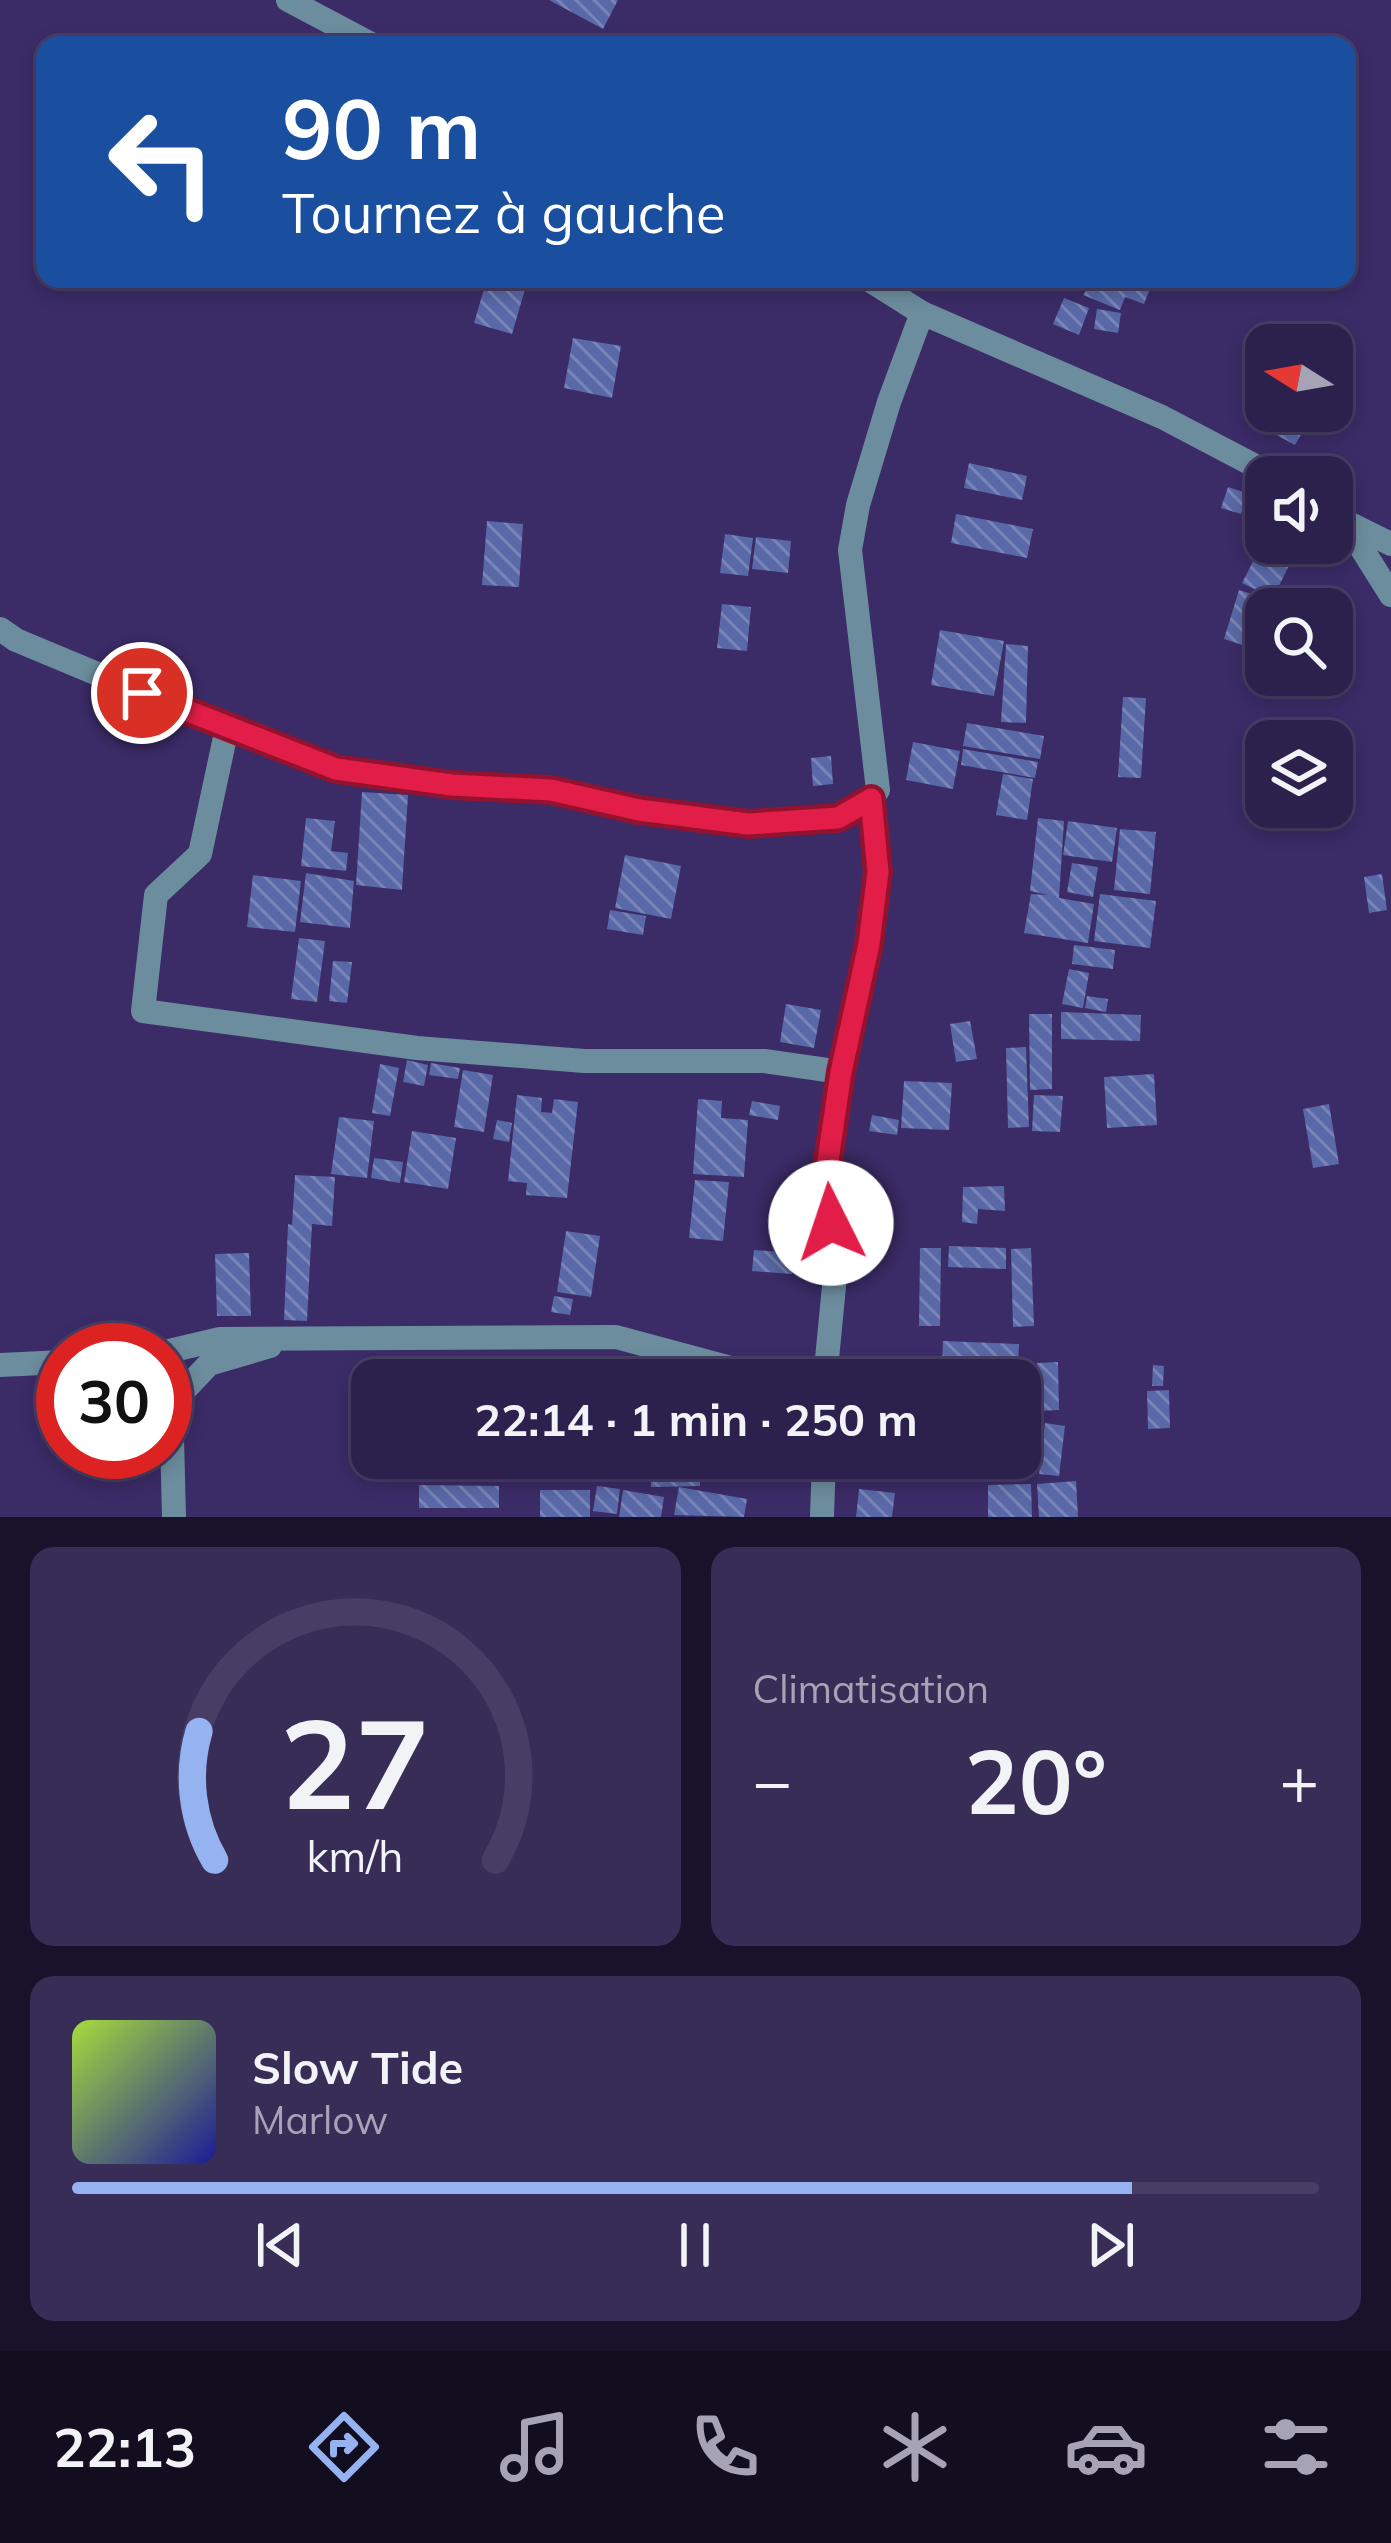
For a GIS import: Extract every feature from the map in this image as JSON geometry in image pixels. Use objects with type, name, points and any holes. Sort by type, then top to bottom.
[{"type":"street","points":[[288,0],[356,36]]},
{"type":"street","points":[[882,288],[922,313],[1162,416],[1245,460]]},
{"type":"street","points":[[0,629],[16,640],[226,728],[336,769],[452,785],[551,790],[639,810],[748,824],[838,818],[878,790],[850,550],[858,505],[889,402],[922,313]]},
{"type":"street","points":[[1353,526],[1391,544]]},
{"type":"street","points":[[1353,539],[1391,595]]},
{"type":"street","points":[[226,728],[200,854],[156,895],[143,1011],[417,1048],[584,1061],[764,1061],[841,1072]]},
{"type":"street","points":[[827,1359],[837,1256],[826,1174],[878,872],[871,799]]},
{"type":"street","points":[[174,1517],[176,1399],[209,1364],[301,1336]]},
{"type":"street","points":[[192,1346],[220,1339],[301,1336],[616,1337],[697,1359]]},
{"type":"street","points":[[0,1365],[36,1363]]},
{"type":"street","points":[[822,1517],[823,1479]]},
{"type":"building","points":[[549,0],[618,0],[603,29]]},
{"type":"building","points":[[484,288],[525,288],[512,334],[474,323]]},
{"type":"building","points":[[1088,288],[1150,288],[1144,304],[1125,297],[1120,310],[1083,295]]},
{"type":"building","points":[[1064,298],[1089,308],[1079,335],[1053,324]]},
{"type":"building","points":[[1097,309],[1121,313],[1118,333],[1094,329]]},
{"type":"building","points":[[573,338],[621,346],[612,398],[564,388]]},
{"type":"building","points":[[1271,432],[1302,432],[1295,445]]},
{"type":"building","points":[[969,463],[1027,476],[1022,500],[964,488]]},
{"type":"building","points":[[1228,487],[1245,492],[1241,514],[1221,508]]},
{"type":"building","points":[[956,514],[1033,529],[1027,558],[951,543]]},
{"type":"building","points":[[487,521],[523,524],[519,587],[482,585]]},
{"type":"building","points":[[725,534],[753,538],[748,576],[720,573]]},
{"type":"building","points":[[756,537],[791,541],[788,573],[752,569]]},
{"type":"building","points":[[1252,564],[1290,564],[1278,588],[1242,583]]},
{"type":"building","points":[[1239,590],[1245,592],[1245,646],[1224,639]]},
{"type":"building","points":[[722,604],[751,607],[747,651],[717,648]]},
{"type":"building","points":[[940,630],[1004,641],[994,696],[931,685]]},
{"type":"building","points":[[1006,644],[1028,646],[1026,723],[1001,722]]},
{"type":"building","points":[[1123,697],[1146,698],[1141,778],[1118,777]]},
{"type":"building","points":[[967,723],[1044,736],[1040,759],[963,746]]},
{"type":"building","points":[[913,742],[960,751],[953,789],[906,780]]},
{"type":"building","points":[[963,749],[1038,762],[1035,778],[961,765]]},
{"type":"building","points":[[831,756],[833,784],[813,786],[811,758]]},
{"type":"building","points":[[1003,774],[1033,779],[1027,820],[996,815]]},
{"type":"building","points":[[362,792],[408,795],[402,890],[356,885]]},
{"type":"building","points":[[306,818],[335,821],[331,851],[348,853],[346,871],[301,866]]},
{"type":"building","points":[[1038,818],[1064,821],[1059,898],[1094,904],[1088,943],[1024,933],[1031,894],[1048,895],[1030,891]]},
{"type":"building","points":[[1068,821],[1117,828],[1112,862],[1063,855]]},
{"type":"building","points":[[1120,829],[1156,832],[1150,894],[1114,890]]},
{"type":"building","points":[[625,855],[681,866],[671,919],[615,908]]},
{"type":"building","points":[[1072,863],[1098,867],[1093,897],[1067,892]]},
{"type":"building","points":[[306,873],[354,881],[350,928],[300,922]]},
{"type":"building","points":[[1382,874],[1387,910],[1369,913],[1364,877]]},
{"type":"building","points":[[253,875],[301,881],[295,932],[247,927]]},
{"type":"building","points":[[1100,894],[1156,901],[1150,948],[1094,941]]},
{"type":"building","points":[[610,910],[646,916],[643,935],[607,929]]},
{"type":"building","points":[[299,938],[325,941],[317,1002],[291,999]]},
{"type":"building","points":[[1074,945],[1115,950],[1113,969],[1072,964]]},
{"type":"building","points":[[333,961],[352,962],[347,1003],[329,1001]]},
{"type":"building","points":[[1069,969],[1089,973],[1083,1008],[1062,1004]]},
{"type":"building","points":[[1087,996],[1108,999],[1106,1012],[1085,1008]]},
{"type":"building","points":[[786,1004],[821,1010],[814,1048],[780,1042]]},
{"type":"building","points":[[1061,1012],[1141,1015],[1140,1041],[1061,1039]]},
{"type":"building","points":[[1029,1014],[1052,1014],[1052,1089],[1030,1090]]},
{"type":"building","points":[[970,1021],[977,1059],[956,1062],[950,1024]]},
{"type":"building","points":[[1026,1047],[1029,1127],[1008,1128],[1006,1048]]},
{"type":"building","points":[[407,1060],[428,1065],[424,1086],[403,1082]]},
{"type":"building","points":[[431,1063],[460,1068],[458,1079],[429,1075]]},
{"type":"building","points":[[380,1064],[399,1068],[390,1116],[372,1113]]},
{"type":"building","points":[[463,1070],[493,1075],[484,1132],[454,1127]]},
{"type":"building","points":[[1154,1074],[1157,1125],[1107,1128],[1104,1077]]},
{"type":"building","points":[[904,1081],[952,1083],[949,1130],[901,1128]]},
{"type":"building","points":[[517,1095],[542,1098],[541,1112],[552,1113],[554,1099],[578,1102],[567,1198],[526,1195],[527,1183],[508,1181]]},
{"type":"building","points":[[1034,1095],[1063,1096],[1060,1132],[1032,1131]]},
{"type":"building","points":[[698,1099],[722,1101],[721,1118],[748,1120],[744,1177],[693,1174]]},
{"type":"building","points":[[752,1101],[780,1106],[778,1120],[749,1115]]},
{"type":"building","points":[[1329,1104],[1339,1164],[1313,1168],[1303,1109]]},
{"type":"building","points":[[872,1115],[899,1120],[897,1135],[869,1131]]},
{"type":"building","points":[[339,1117],[374,1121],[367,1178],[331,1174]]},
{"type":"building","points":[[497,1120],[512,1123],[509,1142],[493,1139]]},
{"type":"building","points":[[412,1131],[456,1138],[448,1189],[404,1182]]},
{"type":"building","points":[[374,1158],[403,1162],[400,1183],[371,1178]]},
{"type":"building","points":[[295,1175],[335,1177],[332,1226],[312,1224],[307,1321],[284,1320]]},
{"type":"building","points":[[695,1180],[729,1182],[723,1241],[689,1238]]},
{"type":"building","points":[[1004,1186],[1005,1211],[978,1209],[977,1224],[962,1222],[963,1187]]},
{"type":"building","points":[[566,1231],[600,1236],[591,1297],[557,1292]]},
{"type":"building","points":[[949,1246],[1006,1248],[1006,1269],[948,1267]]},
{"type":"building","points":[[920,1248],[941,1248],[940,1326],[919,1326]]},
{"type":"building","points":[[1031,1248],[1034,1326],[1013,1327],[1011,1249]]},
{"type":"building","points":[[754,1250],[794,1253],[792,1274],[752,1271]]},
{"type":"building","points":[[249,1253],[251,1316],[217,1316],[215,1254]]},
{"type":"building","points":[[554,1296],[573,1299],[570,1315],[551,1312]]},
{"type":"building","points":[[943,1341],[1019,1344],[1018,1359],[942,1359]]},
{"type":"building","points":[[1058,1362],[1059,1410],[1041,1411],[1041,1363]]},
{"type":"building","points":[[1153,1365],[1164,1366],[1163,1386],[1152,1386]]},
{"type":"building","points":[[1169,1390],[1170,1428],[1148,1429],[1147,1391]]},
{"type":"building","points":[[1045,1423],[1065,1426],[1059,1476],[1041,1474]]},
{"type":"building","points":[[651,1479],[700,1479],[700,1486],[651,1487]]},
{"type":"building","points":[[1076,1481],[1078,1517],[1039,1517],[1037,1484]]},
{"type":"building","points":[[1031,1484],[1032,1517],[988,1517],[988,1485]]},
{"type":"building","points":[[419,1485],[499,1486],[499,1508],[419,1508]]},
{"type":"building","points":[[597,1486],[620,1489],[617,1514],[593,1511]]},
{"type":"building","points":[[679,1487],[747,1499],[744,1517],[674,1515]]},
{"type":"building","points":[[859,1489],[895,1493],[892,1517],[856,1517]]},
{"type":"building","points":[[540,1490],[590,1490],[590,1517],[540,1517]]},
{"type":"building","points":[[623,1490],[664,1497],[661,1517],[619,1517]]},
{"type":"route","points":[[142,693],[336,769],[452,785],[551,790],[639,810],[748,824],[838,818],[871,799],[878,872],[826,1174],[831,1223]]}]
